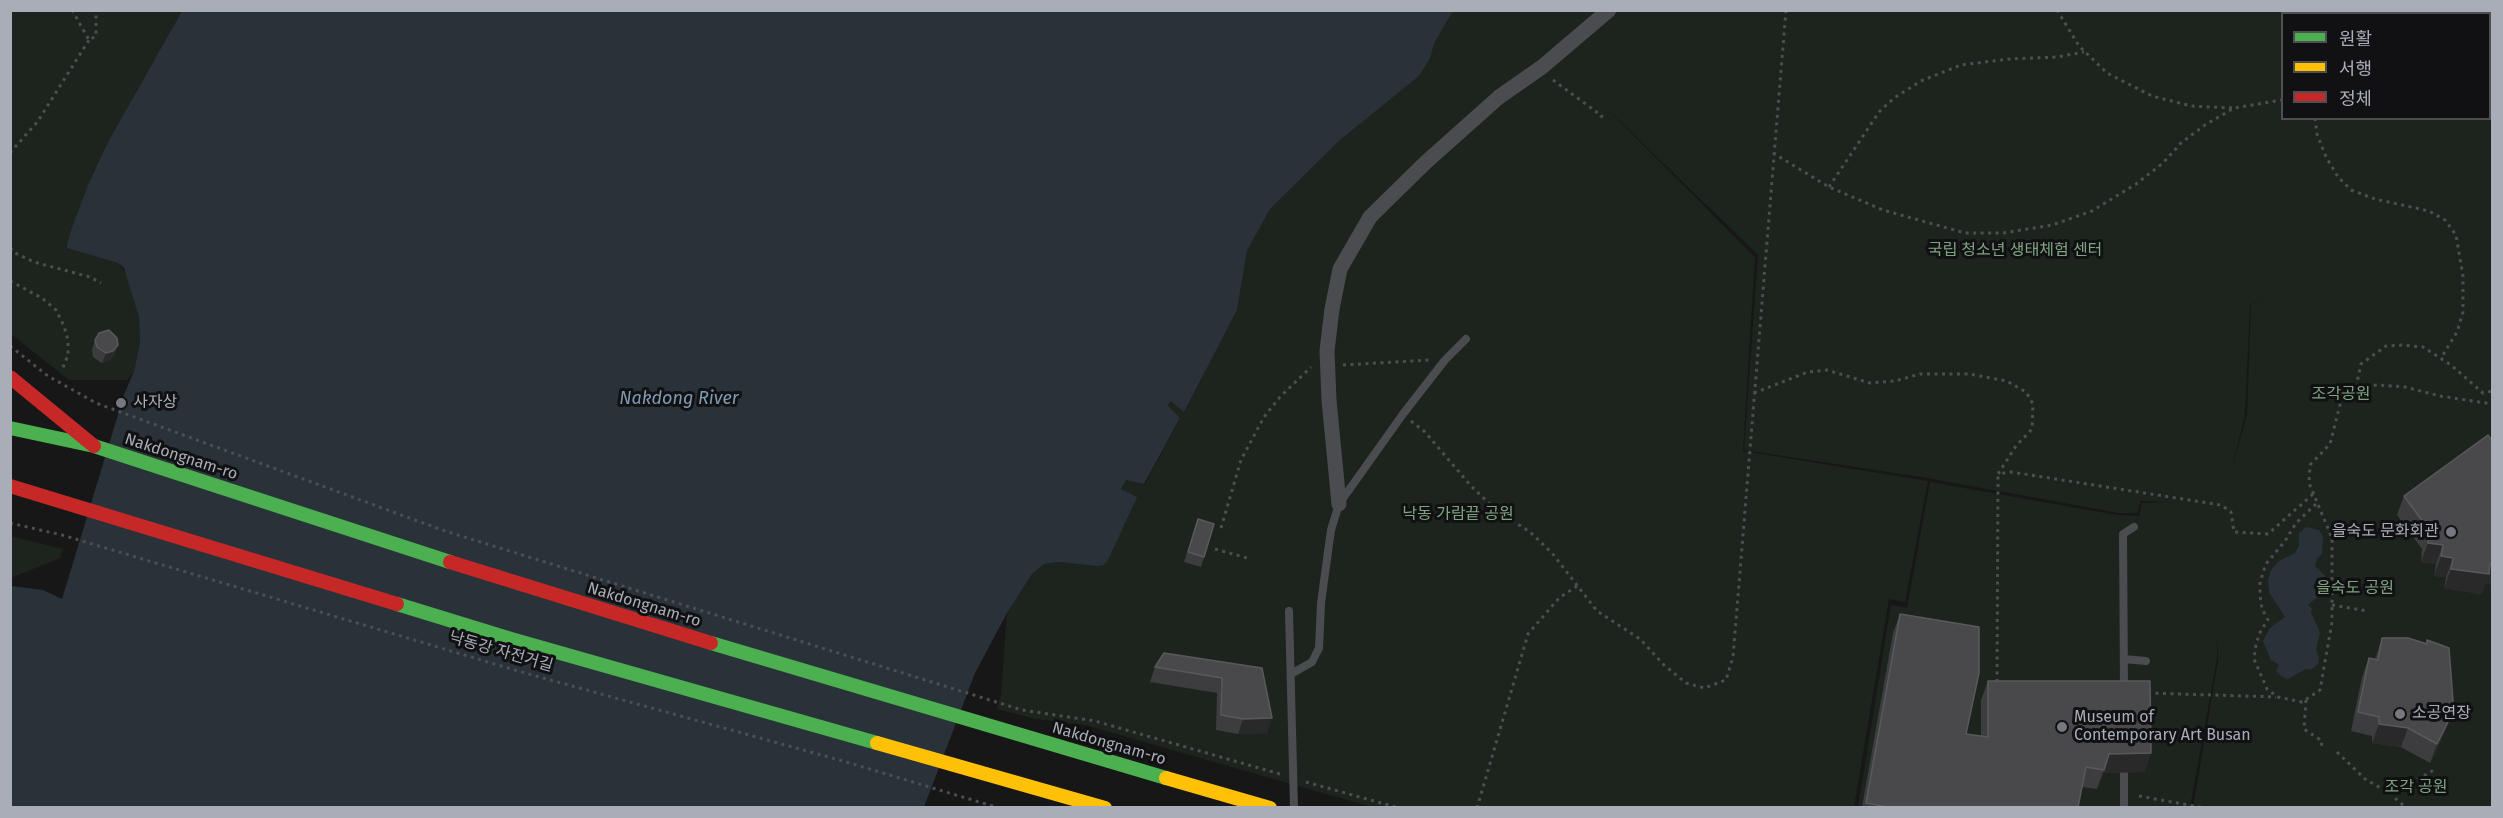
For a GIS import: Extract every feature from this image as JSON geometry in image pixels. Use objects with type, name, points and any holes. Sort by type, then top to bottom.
[{"type":"main road","points":[[10,377],[94,446]]},
{"type":"main road","name":"Nakdongnam-ro","points":[[10,428],[94,446],[522,585],[1009,733],[1270,807]]},
{"type":"main road","points":[[10,486],[511,639],[1105,807]]},
{"type":"street","points":[[1339,504],[1328,359],[1332,309],[1340,269],[1370,216],[1425,163],[1499,97],[1539,69],[1609,10]]},
{"type":"lane","points":[[1291,674],[1312,662],[1319,648],[1321,603],[1331,530],[1339,504],[1403,414],[1445,360],[1466,339]]},
{"type":"lane","points":[[2123,696],[2123,534],[2134,527]]},
{"type":"lane","points":[[1289,611],[1294,807]]},
{"type":"lane","points":[[2124,660],[2146,661]]},
{"type":"lane","points":[[2124,773],[2124,807]]},
{"type":"path","points":[[72,10],[89,40]]},
{"type":"path","points":[[10,153],[38,120],[89,40],[96,36],[96,10]]},
{"type":"path","points":[[1403,414],[1425,432],[1471,486],[1496,510],[1530,532],[1552,553],[1597,611],[1640,639],[1686,683],[1704,688],[1726,680],[1733,657],[1786,10]]},
{"type":"path","points":[[2057,10],[2060,20],[2084,52],[2107,73],[2152,96],[2191,106],[2234,108],[2281,100]]},
{"type":"path","points":[[1829,187],[1879,112],[1894,98],[1921,81],[1961,65],[2009,58],[2057,57],[2084,52]]},
{"type":"path","points":[[1539,69],[1602,116],[1600,118]]},
{"type":"path","points":[[1773,153],[1829,187],[1882,210],[1953,231],[1982,235],[2030,230],[2074,219],[2109,202],[2136,184],[2205,125],[2234,108]]},
{"type":"path","points":[[2314,120],[2326,158],[2338,177],[2351,190],[2375,199],[2429,211],[2445,220],[2456,235],[2463,276],[2463,312],[2457,332],[2441,358]]},
{"type":"path","points":[[10,248],[34,262],[90,277],[101,283]]},
{"type":"path","points":[[10,281],[42,298],[56,309],[68,340],[68,355],[62,370]]},
{"type":"path","points":[[2356,387],[2361,364],[2386,346],[2402,345],[2423,347],[2441,358],[2483,393],[2493,391]]},
{"type":"path","points":[[10,346],[48,376],[96,403],[445,531],[1008,706],[1095,721],[1283,775]]},
{"type":"path","points":[[1221,528],[1240,460],[1251,444],[1264,417],[1280,397],[1328,359],[1431,360]]},
{"type":"path","points":[[1754,393],[1808,372],[1827,370],[1870,382],[1894,381],[1920,374],[1969,374],[2007,381],[2026,392],[2033,404],[2032,429],[2016,446],[1998,474],[1997,688]]},
{"type":"path","points":[[2123,696],[2278,697],[2302,702],[2320,690],[2328,653],[2332,605],[2332,538],[2309,483],[2310,465],[2330,444],[2342,397],[2356,387],[2378,385],[2405,387],[2440,396],[2493,404]]},
{"type":"path","points":[[1998,474],[2011,472],[2221,505],[2231,512],[2234,532],[2268,534],[2313,494]]},
{"type":"path","points":[[2278,697],[2267,689],[2254,660],[2256,644],[2268,620],[2262,609],[2260,582],[2266,564],[2296,523],[2316,504]]},
{"type":"path","name":"낙동강 자전거길","points":[[10,524],[62,535],[518,670],[843,760],[999,807]]},
{"type":"path","points":[[1215,549],[1247,558]]},
{"type":"path","points":[[1477,807],[1528,634],[1559,598],[1577,586]]},
{"type":"path","points":[[2332,605],[2368,611]]},
{"type":"path","points":[[2306,700],[2304,729],[2322,741],[2320,750]]},
{"type":"path","points":[[2337,753],[2365,779],[2386,791],[2397,791],[2434,770]]},
{"type":"path","points":[[1306,781],[1399,807]]},
{"type":"path","points":[[2397,791],[2395,798],[2406,807]]},
{"type":"path","points":[[2139,796],[2205,807]]},
{"type":"green space","points":[[11,11],[182,11],[108,142],[71,230],[68,248],[118,263],[128,276],[139,317],[140,343],[134,371],[127,380],[69,380],[11,334]]},
{"type":"green space","points":[[1453,11],[2492,11],[2492,807],[2193,807],[2218,661],[2217,631],[2217,659],[2190,807],[1858,807],[1891,605],[1907,608],[1930,482],[2117,515],[2139,516],[2142,503],[2171,502],[2141,501],[2137,513],[2119,513],[1927,478],[1744,450],[1758,255],[1598,100],[1755,257],[1743,451],[1928,481],[1905,602],[1889,599],[1854,807],[1372,807],[1085,725],[1035,719],[997,709],[1001,694],[1007,613],[1032,574],[1044,564],[1059,562],[1097,566],[1109,558],[1136,497],[1121,489],[1126,480],[1145,484],[1180,419],[1166,405],[1171,400],[1184,412],[1237,310],[1247,251],[1270,209],[1340,140],[1419,76],[1429,60],[1435,42]],"holes":[[[2273,293],[2251,305],[2247,415],[2232,468],[2245,415],[2250,305]]]},
{"type":"green space","points":[[10,536],[63,549],[60,558],[11,578]]},
{"type":"water","name":"Nakdong River","points":[[182,11],[1453,11],[1419,76],[1340,140],[1270,209],[1247,251],[1237,310],[1184,412],[1171,401],[1167,405],[1180,418],[1144,484],[1126,480],[1121,489],[1137,497],[1109,558],[1104,565],[1097,566],[1059,562],[1044,564],[1032,574],[1007,613],[975,673],[924,807],[11,808],[11,586],[43,590],[62,599],[124,395],[134,371],[140,343],[139,317],[124,268],[118,263],[67,248],[67,246],[89,183],[108,142]]},
{"type":"water","points":[[2306,527],[2319,530],[2323,537],[2322,554],[2315,566],[2325,576],[2323,592],[2308,605],[2312,609],[2311,612],[2320,633],[2316,650],[2319,658],[2318,664],[2312,669],[2306,669],[2288,679],[2276,671],[2279,665],[2271,660],[2263,641],[2270,628],[2285,617],[2269,592],[2268,580],[2271,570],[2279,561],[2295,553],[2299,546],[2299,533]]},
{"type":"building","points":[[109,330],[117,338],[118,345],[113,351],[106,353],[97,347],[95,340],[99,333]]},
{"type":"building","name":"을숙도 문화회관","points":[[2488,435],[2493,442],[2493,565],[2490,564],[2489,574],[2451,569],[2453,558],[2441,556],[2443,545],[2428,543],[2429,530],[2404,496]]},
{"type":"building","points":[[1198,519],[1214,524],[1204,557],[1188,552]]},
{"type":"building","name":"Museum of Contemporary Art Busan","points":[[1900,614],[1979,627],[1979,673],[1966,734],[1988,737],[1988,681],[2150,681],[2151,753],[2109,754],[2104,770],[2086,767],[2078,807],[1888,807],[1866,803]]},
{"type":"building","name":"소공연장","points":[[2382,638],[2408,638],[2427,644],[2427,640],[2449,648],[2453,701],[2448,722],[2437,744],[2408,728],[2379,724],[2379,717],[2358,712],[2369,658],[2378,660]]},
{"type":"building","points":[[1164,653],[1262,668],[1272,718],[1243,719],[1221,715],[1222,678],[1155,667]]},
{"type":"traffic: fast","points":[[10,428],[94,446],[450,562]]},
{"type":"traffic: fast","points":[[397,604],[511,639],[877,743]]},
{"type":"traffic: fast","points":[[711,643],[1166,778]]},
{"type":"traffic: slow","points":[[877,743],[1105,808]]},
{"type":"traffic: slow","points":[[1166,778],[1270,808]]},
{"type":"traffic: jam","points":[[10,377],[94,446]]},
{"type":"traffic: jam","points":[[10,486],[397,604]]},
{"type":"traffic: jam","points":[[450,562],[711,643]]},
{"type":"place","name":"사자상","points":[[121,403]]},
{"type":"place","name":"을숙도 문화회관","points":[[2451,532]]},
{"type":"place","name":"소공연장","points":[[2400,714]]},
{"type":"place","name":"Museum of Contemporary Art Busan","points":[[2062,727]]},
{"type":"park label","name":"국립 청소년 생태체험 센터","points":[[2015,251]]},
{"type":"park label","name":"조각공원","points":[[2341,395]]},
{"type":"park label","name":"낙동 가람끝 공원","points":[[1458,515]]},
{"type":"park label","name":"을숙도 공원","points":[[2355,589]]},
{"type":"park label","name":"조각 공원","points":[[2416,788]]}]
